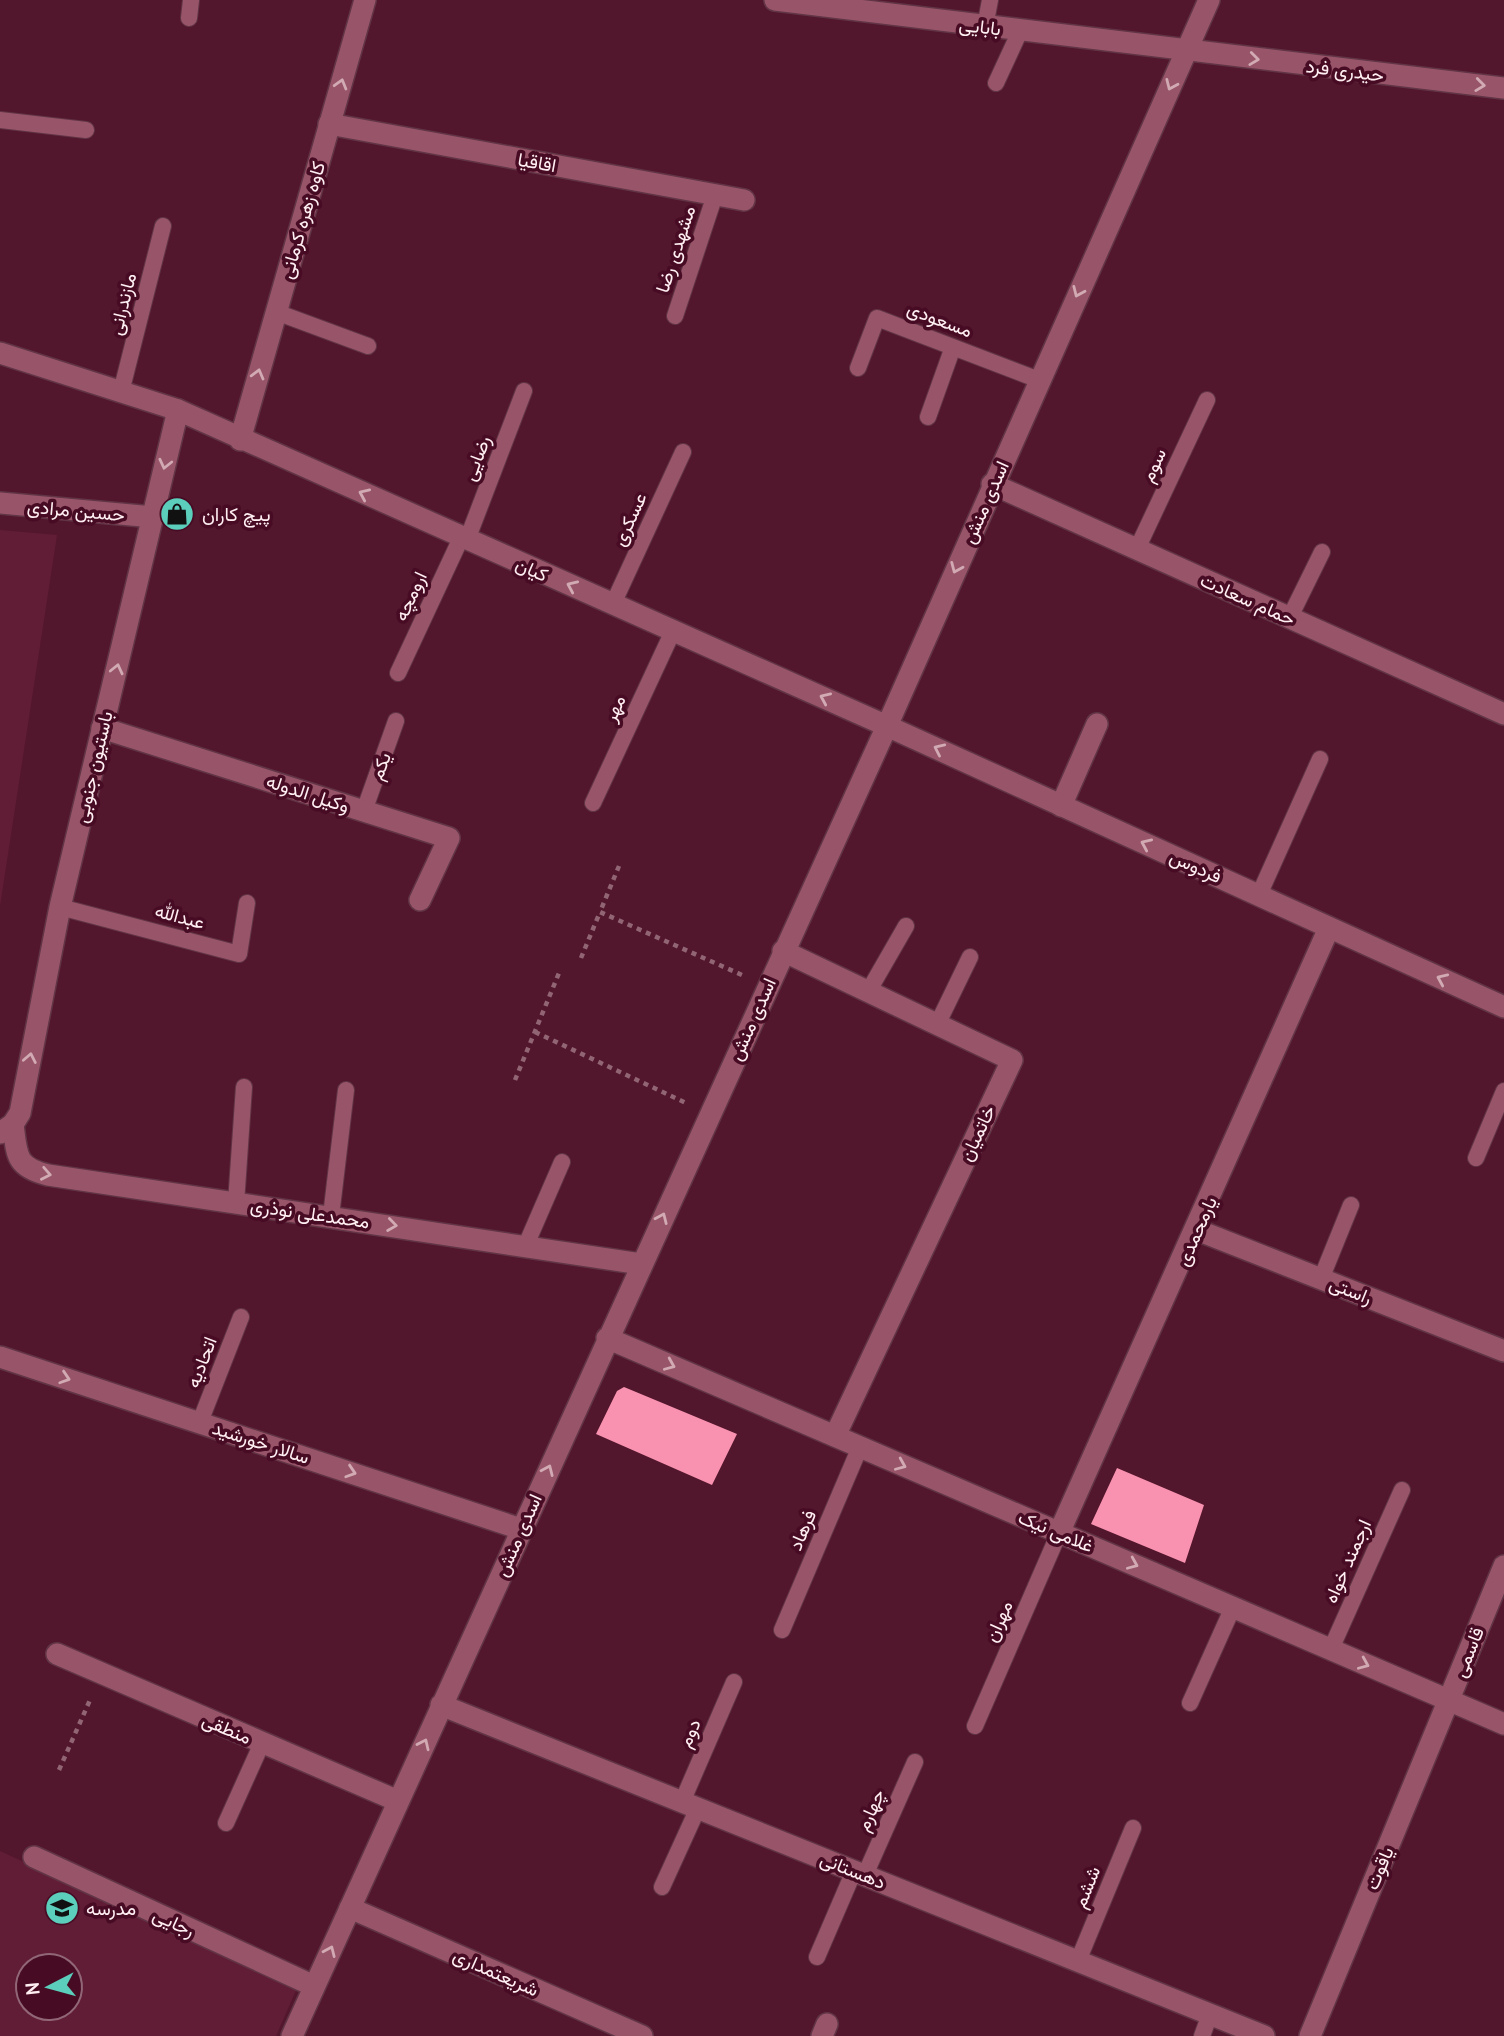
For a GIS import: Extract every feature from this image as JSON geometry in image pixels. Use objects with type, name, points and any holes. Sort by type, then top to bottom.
[{"type":"street","name":"کاوه زهره کرمانی","points":[[240,440],[365,0]]},
{"type":"street","name":"بابایی","points":[[775,0],[1186,51]]},
{"type":"street","name":"اسدی منش","points":[[292,2036],[766,986],[887,726],[992,484],[1209,0]]},
{"type":"street","name":"حیدری فرد","points":[[1186,51],[1504,88]]},
{"type":"street","name":"اقاقیا","points":[[329,124],[744,200]]},
{"type":"street","name":"کیان","points":[[0,353],[178,410],[240,440],[887,726]]},
{"type":"street","name":"باستیون جنوبی","points":[[7,1128],[20,1113],[60,907],[178,410]]},
{"type":"street","name":"حمام سعادت","points":[[992,484],[1504,714]]},
{"type":"street","name":"حسین مرادی","points":[[0,503],[153,517]]},
{"type":"street","points":[[1062,806],[1097,724]]},
{"type":"street","name":"فردوس","points":[[887,726],[1504,1007]]},
{"type":"street","name":"وکیل الدوله","points":[[103,728],[449,838],[420,900]]},
{"type":"street","name":"یارمحمدی","points":[[1059,1532],[1197,1230],[1329,928]]},
{"type":"street","name":"خاتمیان","points":[[783,951],[1012,1060],[835,1436]]},
{"type":"street","name":"محمدعلی نوذری","points":[[7,1128],[18,1158],[24,1167],[34,1172],[641,1264]]},
{"type":"street","name":"راستی","points":[[1197,1230],[1504,1351]]},
{"type":"street","name":"غلامی نیک","points":[[607,1338],[1504,1724]]},
{"type":"street","name":"سالار خورشید","points":[[0,1357],[521,1529]]},
{"type":"street","name":"قاسمی","points":[[1449,1700],[1504,1566]]},
{"type":"street","name":"منطقی","points":[[57,1654],[398,1801]]},
{"type":"street","name":"یاقوت","points":[[1310,2036],[1449,1700]]},
{"type":"street","name":"دهستانی","points":[[442,1705],[1264,2036]]},
{"type":"street","name":"رجایی","points":[[34,1857],[314,1986]]},
{"type":"street","name":"شریعتمداری","points":[[350,1908],[642,2036]]},
{"type":"lane","points":[[189,18],[191,0]]},
{"type":"lane","points":[[985,27],[990,0]]},
{"type":"lane","points":[[996,83],[1020,31]]},
{"type":"lane","points":[[0,120],[86,130]]},
{"type":"lane","name":"مشهدی رضا","points":[[675,316],[715,195]]},
{"type":"lane","name":"مازندرانی","points":[[121,392],[163,226]]},
{"type":"lane","points":[[276,312],[368,346]]},
{"type":"lane","name":"مسعودی","points":[[858,368],[877,318],[1039,380]]},
{"type":"lane","points":[[928,417],[953,346]]},
{"type":"lane","name":"رضایی","points":[[464,539],[524,391]]},
{"type":"lane","name":"سوم","points":[[1137,549],[1207,400]]},
{"type":"lane","name":"عسکری","points":[[612,604],[683,452]]},
{"type":"lane","name":"ارومچه","points":[[398,673],[464,539]]},
{"type":"lane","points":[[1290,617],[1322,552]]},
{"type":"lane","name":"مهر","points":[[593,803],[673,631]]},
{"type":"lane","name":"یکم","points":[[364,811],[396,721]]},
{"type":"lane","points":[[1259,895],[1320,759]]},
{"type":"lane","name":"عبدالله","points":[[60,907],[239,954],[247,903]]},
{"type":"lane","points":[[868,992],[906,926]]},
{"type":"lane","points":[[937,1025],[970,957]]},
{"type":"lane","points":[[236,1203],[244,1087]]},
{"type":"lane","points":[[331,1216],[346,1090]]},
{"type":"lane","points":[[1476,1158],[1504,1091]]},
{"type":"lane","points":[[526,1245],[562,1161]]},
{"type":"lane","points":[[1321,1279],[1351,1205]]},
{"type":"lane","name":"اتحادیه","points":[[200,1422],[241,1317]]},
{"type":"lane","name":"فرهاد","points":[[782,1630],[860,1447]]},
{"type":"lane","name":"ارجمند خواه","points":[[1331,1649],[1402,1490]]},
{"type":"lane","name":"مهران","points":[[975,1726],[1059,1532]]},
{"type":"lane","points":[[1190,1703],[1233,1606]]},
{"type":"lane","name":"دوم","points":[[662,1887],[734,1682]]},
{"type":"lane","points":[[226,1823],[262,1743]]},
{"type":"lane","name":"چهارم","points":[[859,1873],[915,1762]]},
{"type":"lane","name":"ششم","points":[[1078,1961],[1132,1828]]},
{"type":"lane","points":[[817,1956],[859,1873]]},
{"type":"lane","points":[[1202,2036],[1210,2014]]},
{"type":"path","points":[[581,958],[619,866]]},
{"type":"path","points":[[600,912],[766,986]]},
{"type":"path","points":[[516,1080],[559,973]]},
{"type":"path","points":[[535,1032],[709,1113]]},
{"type":"path","points":[[59,1770],[102,1673]]},
{"type":"shaded area","points":[[0,530],[57,535],[0,906]]},
{"type":"shaded area","name":"مدرسه","points":[[0,1851],[297,1988],[276,2036],[0,2036]]},
{"type":"building","points":[[624,1387],[737,1434],[712,1485],[596,1434],[617,1391]]},
{"type":"building","points":[[1117,1468],[1204,1505],[1185,1563],[1091,1524]]},
{"type":"place","name":"پیچ کاران","points":[[177,514]]},
{"type":"place","name":"مدرسه","points":[[62,1908]]}]
